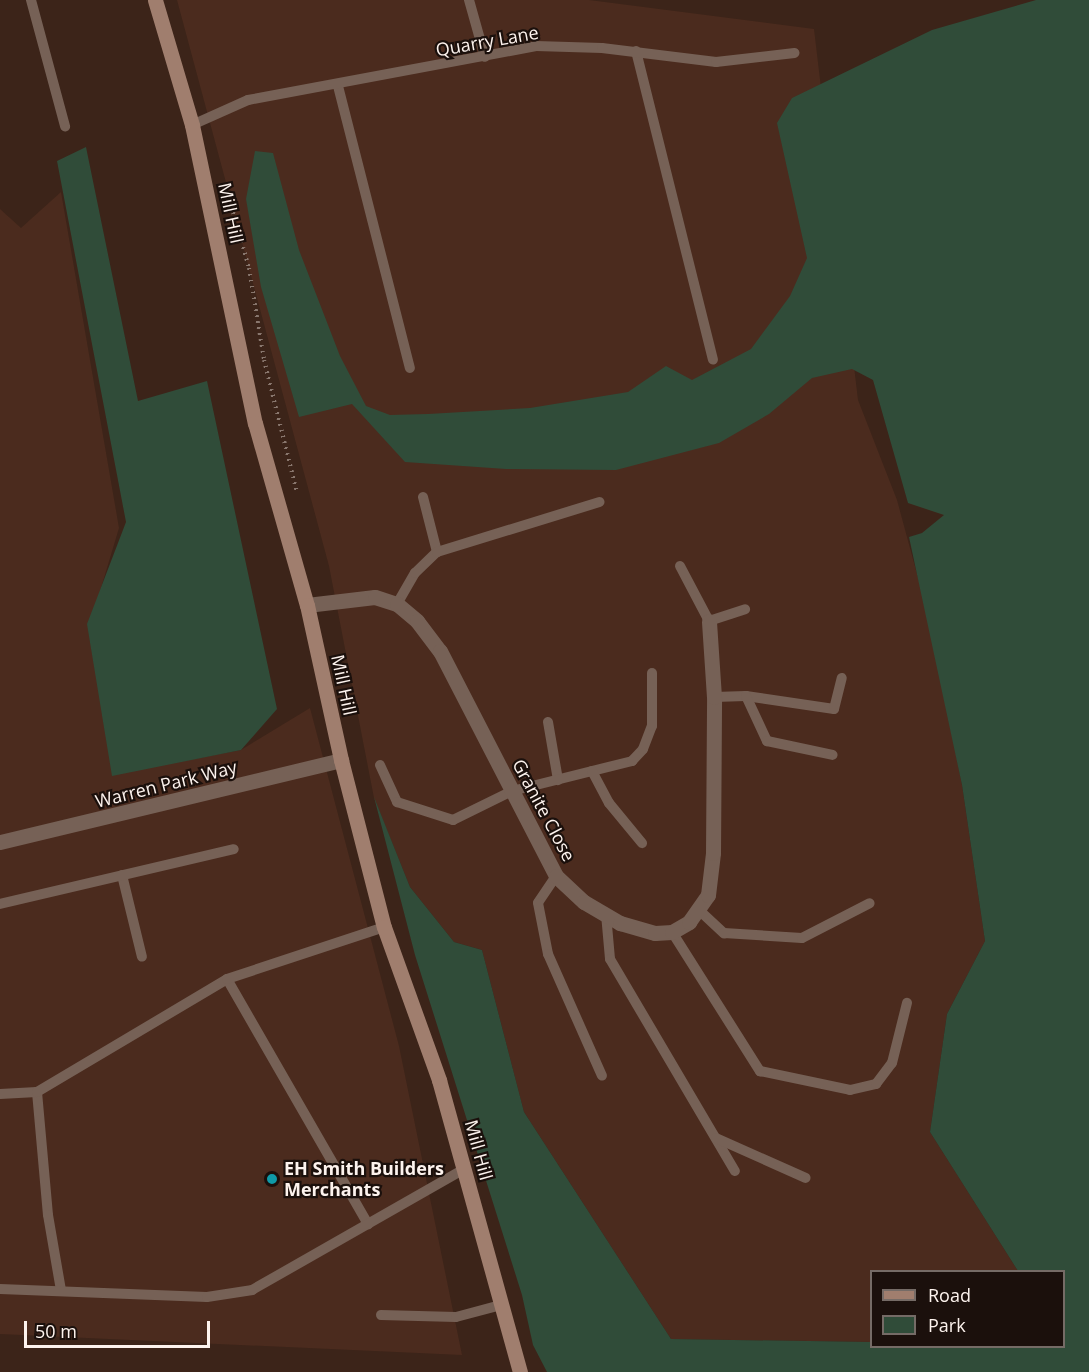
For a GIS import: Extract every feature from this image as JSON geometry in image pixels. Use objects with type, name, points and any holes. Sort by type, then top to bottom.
[{"type":"main road","name":"Mill Hill","points":[[155,0],[192,125],[255,423],[307,605],[341,760],[384,927],[439,1080],[520,1372]]},
{"type":"street","name":"Granite Close","points":[[307,605],[375,597],[397,604],[417,621],[440,651],[556,876],[584,902],[620,923],[655,933],[672,932]]},
{"type":"street","points":[[672,932],[700,911],[708,895],[713,853],[714,697],[709,621]]},
{"type":"street","name":"Warren Park Way","points":[[0,842],[341,760]]},
{"type":"lane","points":[[31,0],[65,126]]},
{"type":"lane","points":[[469,0],[485,57]]},
{"type":"lane","name":"Quarry Lane","points":[[192,125],[248,100],[338,86],[536,46],[636,51],[716,62],[794,53]]},
{"type":"lane","points":[[636,51],[713,360]]},
{"type":"lane","points":[[338,86],[410,368]]},
{"type":"lane","points":[[423,497],[437,552]]},
{"type":"lane","points":[[397,604],[415,573],[437,552],[600,502]]},
{"type":"lane","points":[[680,566],[709,621],[745,609]]},
{"type":"lane","points":[[380,765],[397,802],[453,820],[512,791],[632,761],[643,749],[652,726],[652,673]]},
{"type":"lane","points":[[714,697],[746,696],[834,709],[842,678]]},
{"type":"lane","points":[[746,696],[767,741],[833,755]]},
{"type":"lane","points":[[548,722],[558,780]]},
{"type":"lane","points":[[592,771],[609,803],[642,843]]},
{"type":"lane","points":[[0,903],[234,849]]},
{"type":"lane","points":[[122,875],[142,957]]},
{"type":"lane","points":[[556,876],[538,903],[548,954],[602,1076]]},
{"type":"lane","points":[[700,911],[724,933],[802,938],[870,903]]},
{"type":"lane","points":[[606,914],[610,959],[735,1172]]},
{"type":"lane","points":[[0,1094],[36,1092],[227,979],[384,927]]},
{"type":"lane","points":[[672,932],[760,1071],[850,1090],[876,1084],[892,1063],[907,1003]]},
{"type":"lane","points":[[227,979],[368,1224]]},
{"type":"lane","points":[[36,1092],[48,1215],[61,1290]]},
{"type":"lane","points":[[715,1138],[806,1178]]},
{"type":"lane","points":[[0,1289],[207,1297],[252,1290],[464,1169]]},
{"type":"lane","points":[[381,1315],[456,1317],[501,1305]]},
{"type":"shaded area","points":[[177,0],[589,0],[814,29],[858,400],[897,500],[930,622],[962,785],[985,941],[947,1014],[930,1132],[1017,1270],[870,1270],[870,1342],[671,1339],[524,1112],[482,950],[454,942],[410,887],[374,798],[329,566]]},
{"type":"shaded area","points":[[61,192],[119,528],[89,628],[114,774],[241,750],[310,708],[399,1046],[462,1355],[0,1334],[0,209],[21,228]]},
{"type":"green space","points":[[1036,0],[1089,0],[1089,1372],[547,1372],[533,1345],[522,1295],[415,955],[374,797],[410,887],[454,942],[482,950],[524,1112],[671,1339],[870,1342],[870,1348],[1065,1348],[1065,1270],[1017,1270],[930,1132],[947,1014],[985,941],[962,785],[909,537],[922,533],[944,515],[908,503],[873,380],[852,369],[812,378],[769,414],[719,443],[616,470],[506,469],[405,462],[352,404],[299,417],[261,287],[246,199],[255,151],[273,153],[299,250],[340,356],[366,406],[390,415],[428,414],[530,408],[628,392],[666,366],[692,380],[751,349],[790,296],[807,258],[777,123],[792,98],[932,30]]},
{"type":"green space","points":[[86,147],[138,401],[207,381],[277,709],[241,750],[112,776],[87,624],[126,522],[57,161]]},
{"type":"place","name":"EH Smith Builders Merchants","points":[[272,1179]]}]
